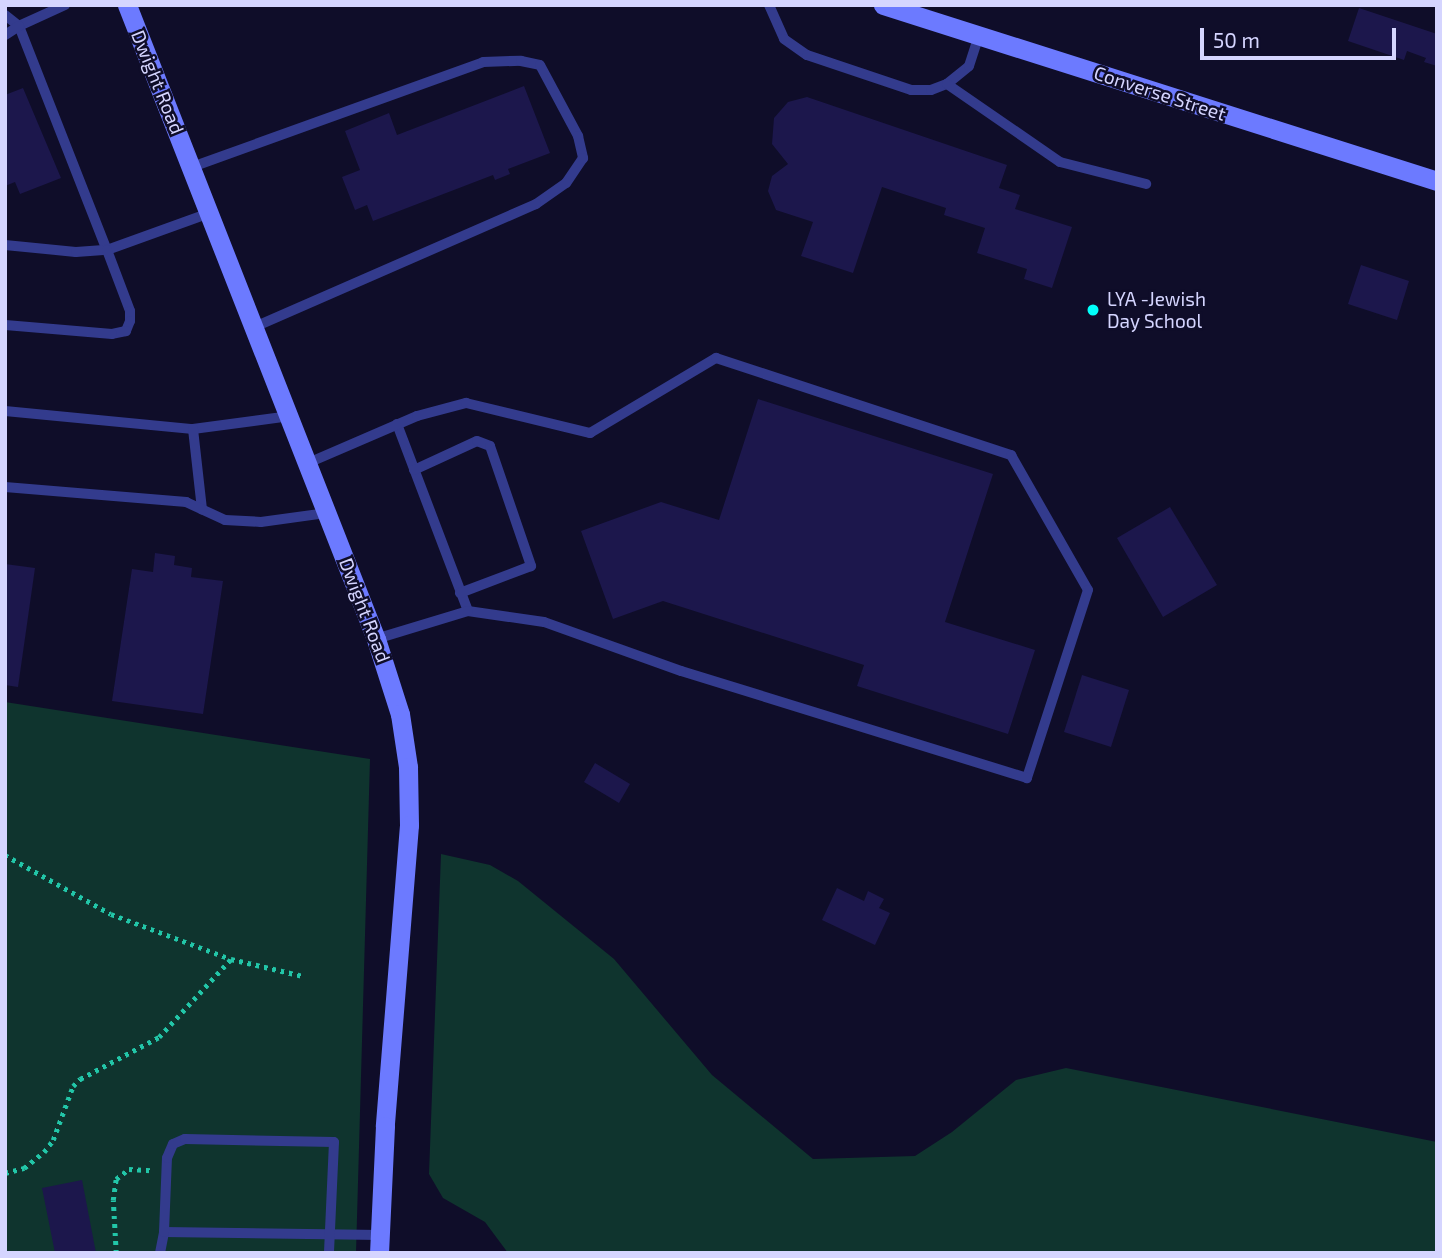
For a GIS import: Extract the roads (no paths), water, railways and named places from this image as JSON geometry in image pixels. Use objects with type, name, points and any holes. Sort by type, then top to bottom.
[{"type":"main road","name":"Dwight Road","points":[[127,5],[376,639],[400,714],[410,802],[380,1244]]},
{"type":"main road","name":"Converse Street","points":[[883,5],[1437,181]]},
{"type":"lane","points":[[5,35],[65,5]]},
{"type":"lane","points":[[769,5],[784,39],[807,55],[911,90],[931,90],[947,84],[969,66],[979,36]]},
{"type":"lane","points":[[5,15],[19,26],[130,311],[126,331],[111,334],[5,325]]},
{"type":"lane","points":[[192,167],[483,62],[521,61],[540,65],[578,136],[583,158],[566,183],[536,204],[255,327]]},
{"type":"lane","points":[[947,84],[1060,162],[1146,184]]},
{"type":"lane","points":[[5,245],[76,252],[107,250],[210,212]]},
{"type":"lane","points":[[308,463],[417,416],[466,403],[590,433],[716,358],[1011,455],[1088,590],[1027,778],[681,671],[544,622],[468,611],[376,639]]},
{"type":"lane","points":[[5,411],[193,429],[290,416]]},
{"type":"lane","points":[[397,424],[468,611]]},
{"type":"lane","points":[[193,429],[202,509]]},
{"type":"lane","points":[[414,470],[477,441],[490,446],[531,566],[460,593]]},
{"type":"lane","points":[[5,487],[186,502],[225,520],[261,522],[327,513]]},
{"type":"lane","points":[[160,1253],[164,1232],[167,1158],[173,1144],[185,1139],[334,1142],[330,1253]]},
{"type":"lane","points":[[164,1232],[330,1235],[380,1244]]},
{"type":"place","name":"LYA -Jewish Day School","points":[[1093,310]]}]
